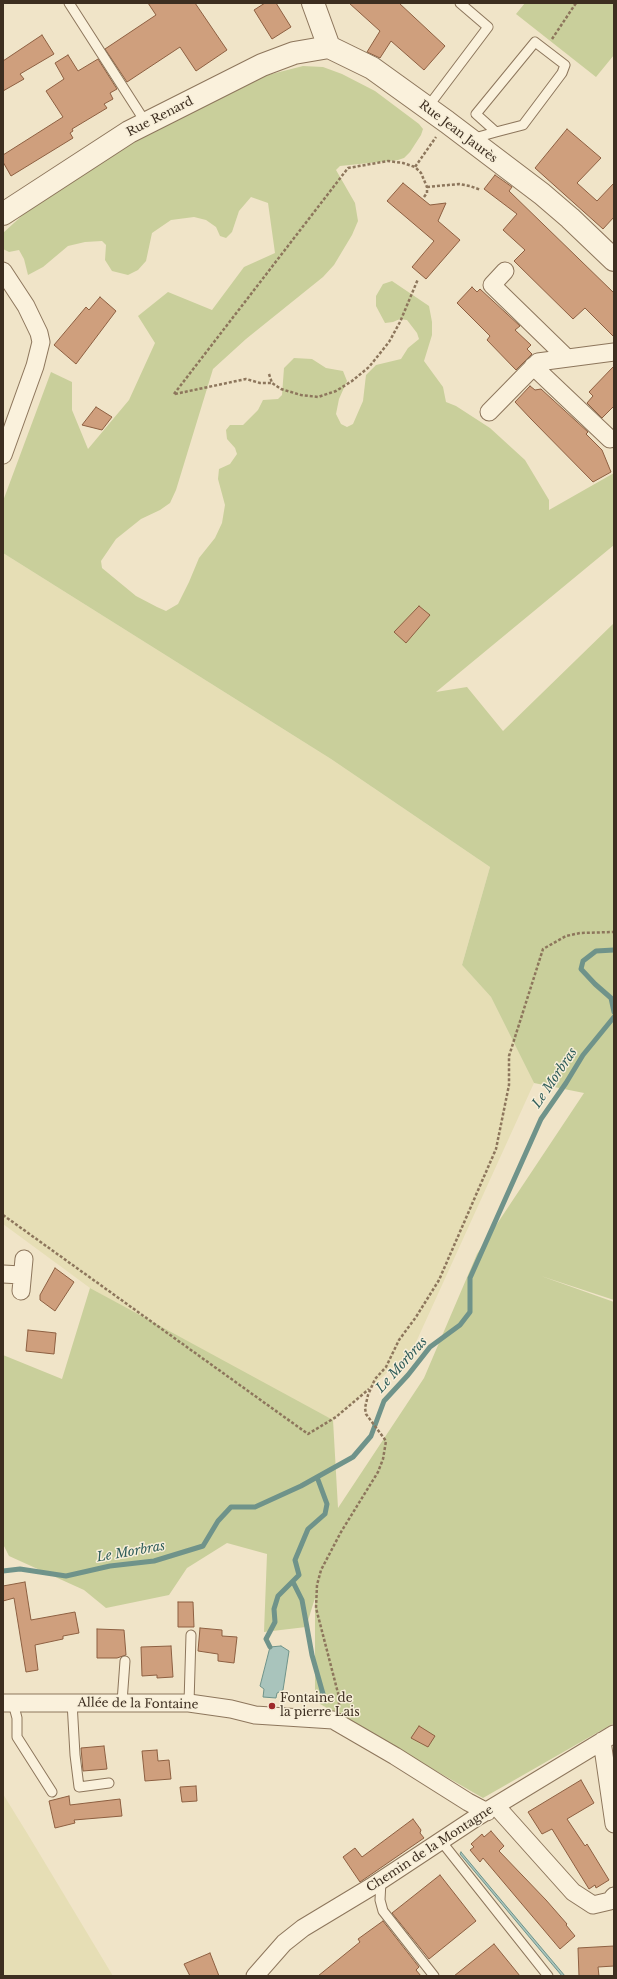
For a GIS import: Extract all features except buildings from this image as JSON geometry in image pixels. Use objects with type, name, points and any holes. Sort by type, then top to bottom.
[{"type":"street","points":[[313,3],[329,47]]},
{"type":"street","name":"Rue Renard","points":[[3,214],[129,132],[146,123],[262,65],[294,53],[329,47]]},
{"type":"street","name":"Rue Jean Jaurès","points":[[329,47],[372,68],[470,139],[542,194],[614,260]]},
{"type":"street","points":[[3,271],[26,306],[39,333],[41,342],[35,366],[5,441]]},
{"type":"street","points":[[506,271],[492,285],[567,358]]},
{"type":"street","points":[[489,412],[538,362],[614,352]]},
{"type":"street","points":[[534,366],[610,439]]},
{"type":"street","points":[[3,1274],[22,1275]]},
{"type":"street","name":"Allée de la Fontaine","points":[[8,1703],[189,1703],[231,1708],[255,1715],[333,1720],[468,1802],[492,1809]]},
{"type":"street","points":[[608,1738],[614,1824]]},
{"type":"street","name":"Chemin de la Montagne","points":[[255,1976],[284,1943],[303,1928],[381,1881],[441,1841],[608,1738]]},
{"type":"street","points":[[492,1809],[573,1892],[593,1905],[610,1901],[614,1896]]},
{"type":"lane","points":[[69,3],[146,123]]},
{"type":"lane","points":[[427,108],[488,27],[460,3]]},
{"type":"lane","points":[[470,139],[523,126],[562,73],[565,65],[535,42],[476,114],[496,132]]},
{"type":"lane","points":[[189,1703],[191,1635]]},
{"type":"lane","points":[[122,1702],[124,1661]]},
{"type":"lane","points":[[72,1702],[75,1755],[79,1787],[109,1783]]},
{"type":"lane","points":[[8,1703],[17,1718],[17,1737],[52,1792]]},
{"type":"lane","points":[[441,1841],[548,1976]]},
{"type":"lane","points":[[381,1881],[380,1900],[383,1911],[434,1976]]},
{"type":"path","points":[[550,41],[576,3]]},
{"type":"path","points":[[415,167],[447,122]]},
{"type":"path","points":[[418,279],[400,322],[389,342],[369,367],[352,381],[336,391],[318,397],[300,395],[281,389],[272,383],[260,383],[246,379],[174,394],[348,168],[388,161],[404,163],[415,167],[421,173],[427,187],[428,193],[424,197]]},
{"type":"path","points":[[427,187],[459,184],[481,190]]},
{"type":"path","points":[[269,374],[272,383]]},
{"type":"path","points":[[333,1720],[339,1710],[339,1697],[316,1608],[317,1585],[321,1570],[347,1520],[378,1472],[384,1459],[386,1441],[367,1416],[365,1408],[371,1388],[375,1379],[386,1367],[399,1340],[439,1280],[496,1150],[509,1085],[509,1056],[543,949],[566,936],[580,933],[614,932]]},
{"type":"path","points":[[3,1215],[308,1434],[336,1417],[371,1388]]},
{"type":"shaded area","points":[[3,553],[331,759],[490,867],[462,965],[491,997],[534,1083],[412,1351],[333,1420],[271,1390],[90,1288],[3,1224]]},
{"type":"shaded area","points":[[3,1794],[27,1833],[113,1976],[3,1976]]},
{"type":"green space","points":[[525,3],[614,3],[614,55],[596,77],[516,14]]},
{"type":"green space","points":[[303,66],[323,67],[342,74],[375,91],[419,124],[423,129],[421,135],[410,152],[404,158],[398,160],[340,166],[336,170],[355,203],[358,221],[352,235],[334,265],[323,277],[246,339],[213,369],[176,490],[170,503],[160,510],[141,519],[116,539],[101,561],[102,568],[136,596],[157,607],[166,611],[178,604],[199,558],[215,538],[222,523],[225,505],[218,479],[219,469],[230,464],[237,454],[235,448],[227,439],[226,430],[230,425],[243,425],[258,410],[263,400],[278,399],[282,395],[284,368],[294,358],[312,359],[326,368],[343,371],[347,381],[339,399],[336,414],[341,424],[347,427],[353,424],[363,401],[366,375],[376,365],[401,359],[408,348],[419,339],[417,333],[407,320],[400,319],[385,323],[376,306],[376,296],[383,284],[392,281],[429,306],[432,322],[432,335],[424,361],[443,387],[446,402],[456,406],[490,428],[525,460],[549,500],[549,510],[614,473],[614,545],[436,692],[467,687],[503,731],[614,623],[614,1300],[541,1276],[614,1302],[614,1723],[483,1798],[315,1701],[315,1598],[306,1627],[264,1632],[267,1554],[227,1543],[187,1568],[169,1595],[106,1608],[84,1590],[9,1556],[3,1544],[3,1355],[62,1379],[90,1288],[333,1420],[338,1508],[424,1378],[477,1254],[584,1093],[534,1083],[491,997],[462,965],[490,867],[331,759],[3,553],[3,501],[51,372],[72,382],[72,410],[88,449],[129,400],[155,343],[138,316],[168,292],[212,310],[244,267],[275,253],[268,203],[251,197],[239,211],[232,232],[226,238],[220,236],[216,227],[206,220],[194,217],[171,220],[152,233],[146,261],[138,270],[128,275],[112,271],[105,260],[106,245],[102,241],[85,242],[68,246],[43,267],[28,275],[24,259],[19,250],[9,252],[3,249],[3,233],[26,212],[127,145],[260,77]]},
{"type":"water","points":[[281,1646],[289,1651],[283,1690],[277,1693],[276,1698],[263,1697],[264,1689],[260,1686],[270,1647]]},
{"type":"water","points":[[461,1852],[565,1976],[562,1976],[536,1945],[460,1854]]},
{"type":"waterway","name":"Le Morbras","points":[[614,950],[596,951],[583,961],[581,969],[611,998],[614,1012]]},
{"type":"waterway","name":"Le Morbras","points":[[3,1571],[20,1569],[66,1576],[110,1566],[154,1561],[203,1546],[218,1521],[231,1507],[255,1507],[301,1486],[353,1457],[371,1436],[384,1401],[408,1375],[430,1347],[460,1325],[470,1312],[470,1278],[541,1119],[583,1055],[614,1017]]},
{"type":"waterway","points":[[270,1647],[266,1639],[275,1622],[274,1609],[278,1596],[299,1575],[295,1560],[308,1529],[325,1514],[327,1504],[317,1477]]},
{"type":"waterway","points":[[293,1582],[302,1600],[312,1655],[325,1701]]},
{"type":"place","name":"Fontaine de la pierre Lais","points":[[272,1706]]}]
